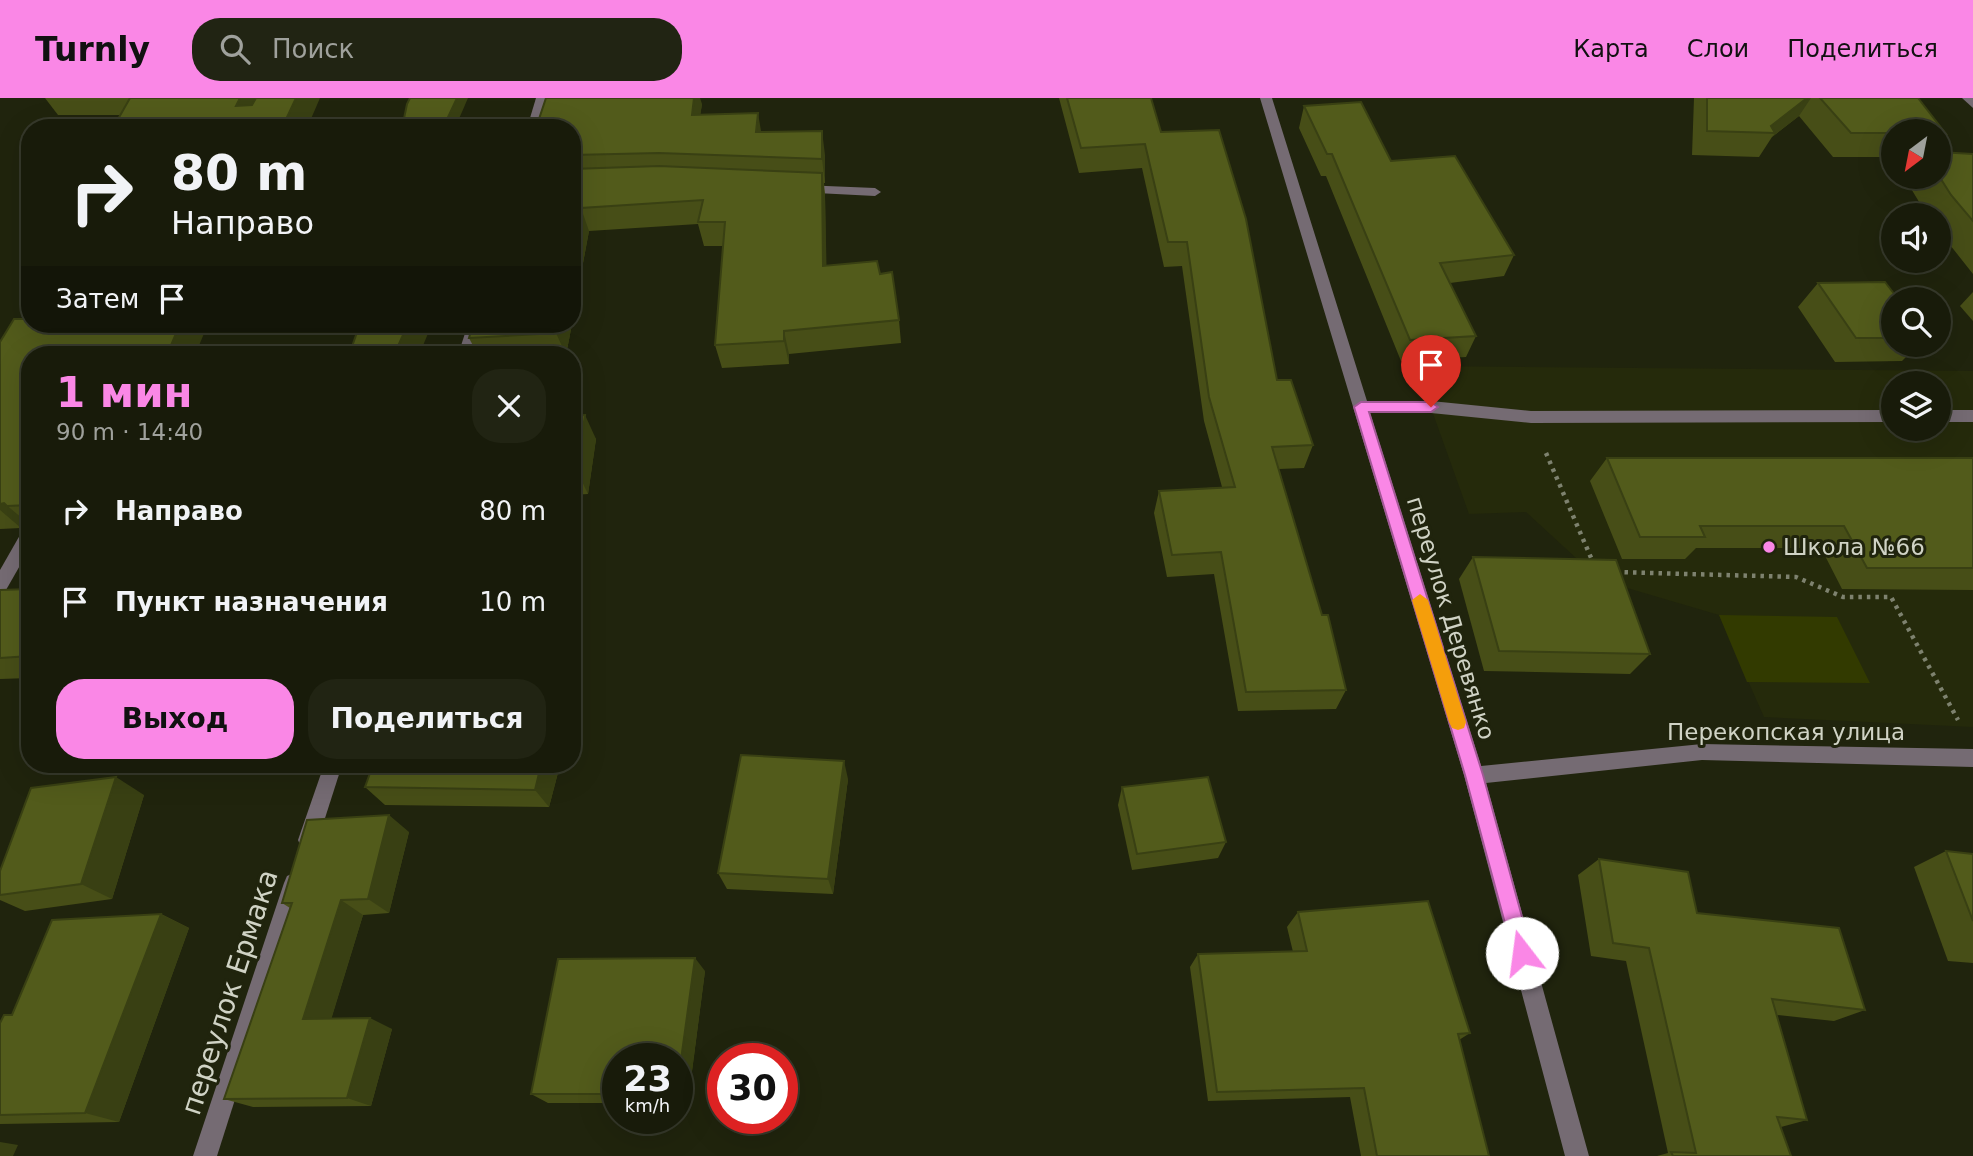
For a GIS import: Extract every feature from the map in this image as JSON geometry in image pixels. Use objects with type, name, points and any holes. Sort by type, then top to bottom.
[{"type":"street","points":[[536,119],[542,98]]},
{"type":"street","name":"переулок Деревянко","points":[[1266,98],[1474,775],[1577,1156]]},
{"type":"street","points":[[1968,98],[1973,104]]},
{"type":"street","points":[[792,188],[875,192]]},
{"type":"street","points":[[1361,407],[1431,407],[1531,417],[1881,416]]},
{"type":"street","points":[[1951,416],[1973,416]]},
{"type":"street","points":[[0,585],[21,549]]},
{"type":"street","name":"Перекопская улица","points":[[1474,775],[1702,752],[1973,758]]},
{"type":"street","name":"переулок Ермака","points":[[205,1156],[330,773]]},
{"type":"path","points":[[1531,417],[1592,560],[1617,572],[1796,577],[1843,597],[1891,597],[1961,727]]},
{"type":"shaded area","name":"Школа №66","points":[[1416,366],[1973,371],[1973,727],[1764,717],[1719,615],[1600,580],[1526,512],[1469,514]]},
{"type":"shaded area","points":[[1719,615],[1837,617],[1870,683],[1747,682]]},
{"type":"building","points":[[130,98],[240,98],[236,106],[252,105],[256,98],[296,98],[286,119],[118,119]]},
{"type":"building","points":[[410,98],[457,98],[447,119],[404,119]]},
{"type":"building","points":[[546,98],[694,98],[692,115],[758,113],[756,132],[822,131],[822,159],[659,153],[581,155],[581,119],[539,119]]},
{"type":"building","points":[[1067,98],[1151,98],[1161,132],[1219,130],[1246,219],[1277,380],[1291,380],[1313,445],[1272,447],[1322,615],[1328,615],[1346,690],[1246,692],[1221,552],[1172,555],[1159,491],[1235,487],[1209,397],[1187,242],[1168,242],[1145,144],[1081,148]]},
{"type":"building","points":[[1707,98],[1807,98],[1771,126],[1775,133],[1707,131]]},
{"type":"building","points":[[1820,98],[1918,98],[1934,119],[1881,119],[1881,133],[1851,133]]},
{"type":"building","points":[[1361,102],[1391,161],[1455,156],[1514,255],[1440,263],[1476,336],[1410,340],[1332,154],[1327,154],[1304,106]]},
{"type":"building","points":[[1951,153],[1973,154],[1973,221],[1947,189],[1951,189]]},
{"type":"building","points":[[659,166],[822,173],[823,266],[877,261],[880,274],[892,272],[899,320],[784,331],[784,341],[715,345],[725,222],[698,222],[703,200],[581,208],[581,169]]},
{"type":"building","points":[[1885,282],[1889,287],[1881,287],[1881,338],[1856,338],[1818,283]]},
{"type":"building","points":[[14,319],[21,319],[21,333],[176,333],[171,346],[21,346],[21,505],[0,504],[0,342]]},
{"type":"building","points":[[357,333],[404,333],[398,346],[352,346]]},
{"type":"building","points":[[470,333],[556,333],[469,338]]},
{"type":"building","points":[[581,415],[585,415],[581,443]]},
{"type":"building","points":[[1607,458],[1973,458],[1973,568],[1867,568],[1844,526],[1700,526],[1705,537],[1640,537]]},
{"type":"building","points":[[1473,557],[1616,560],[1650,654],[1499,651]]},
{"type":"building","points":[[21,589],[21,657],[0,658],[0,590]]},
{"type":"building","points":[[741,755],[844,761],[828,879],[718,873]]},
{"type":"building","points":[[370,773],[539,773],[535,790],[365,787]]},
{"type":"building","points":[[116,777],[81,884],[0,895],[0,871],[31,788]]},
{"type":"building","points":[[1208,777],[1226,842],[1137,854],[1122,787]]},
{"type":"building","points":[[389,815],[368,899],[341,900],[303,1019],[370,1018],[347,1098],[224,1099],[292,903],[282,903],[307,820]]},
{"type":"building","points":[[1946,851],[1973,854],[1973,921]]},
{"type":"building","points":[[1599,859],[1688,872],[1697,913],[1839,928],[1865,1010],[1772,999],[1807,1120],[1777,1117],[1791,1156],[1673,1156],[1671,1152],[1696,1153],[1649,948],[1613,943]]},
{"type":"building","points":[[1428,901],[1470,1033],[1458,1034],[1489,1156],[1377,1156],[1364,1088],[1217,1092],[1198,954],[1307,951],[1298,912]]},
{"type":"building","points":[[161,914],[85,1113],[0,1115],[0,1023],[4,1015],[12,1015],[52,920]]},
{"type":"building","points":[[695,958],[683,1043],[602,1043],[602,1094],[531,1094],[558,959]]},
{"type":"slow traffic","points":[[1420,600],[1458,722]]},
{"type":"place","name":"Школа №66","points":[[1769,547]]},
{"type":"route","points":[[1431,407],[1361,407],[1474,775],[1522,953]]}]
